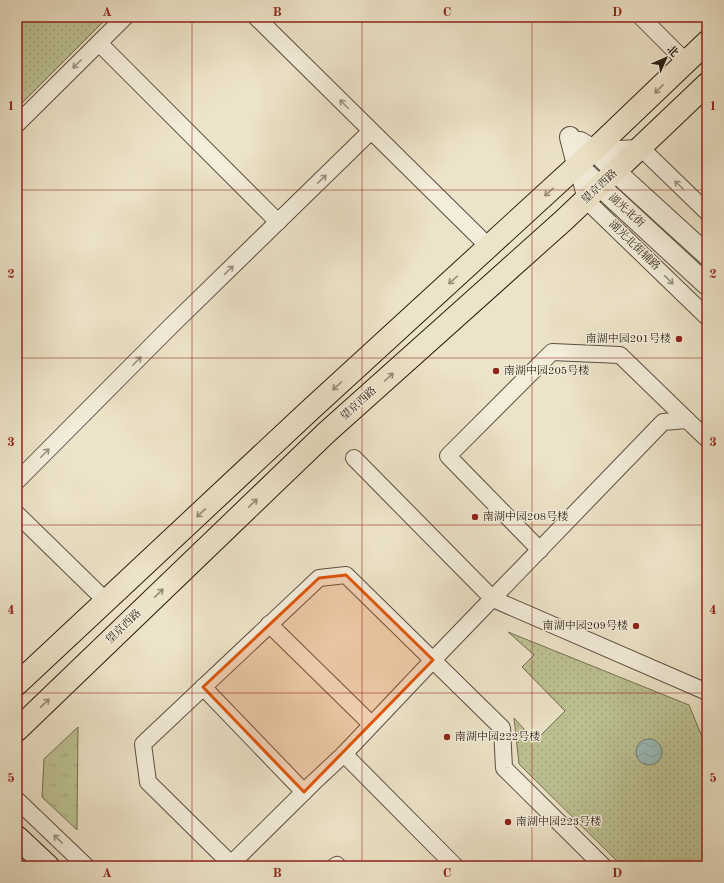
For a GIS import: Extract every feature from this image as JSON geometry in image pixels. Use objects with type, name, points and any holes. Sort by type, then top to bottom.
[{"type":"main road","points":[[17,684],[107,602],[309,411],[578,165],[707,42]]},
{"type":"main road","name":"望京西路","points":[[17,730],[327,432],[616,172],[707,84]]},
{"type":"main road","points":[[17,837],[48,866]]},
{"type":"street","points":[[17,124],[125,17]]},
{"type":"street","points":[[256,17],[489,247]]},
{"type":"street","points":[[641,17],[686,62]]},
{"type":"street","points":[[99,43],[278,222]]},
{"type":"street","points":[[17,481],[170,327],[371,131]]},
{"type":"street","points":[[594,150],[641,148],[707,212]]},
{"type":"street","name":"湖光北街","points":[[594,150],[707,255]]},
{"type":"street","name":"湖光北街","points":[[578,165],[593,193],[707,285]]},
{"type":"street","name":"湖光北街辅路","points":[[593,193],[707,317]]},
{"type":"street","points":[[540,550],[448,456],[552,352],[620,355],[707,439]]},
{"type":"street","points":[[603,866],[504,768],[502,728],[433,660],[346,575],[318,578],[143,744],[148,782],[232,865],[344,754],[371,724],[433,660],[493,599],[663,422],[687,420]]},
{"type":"street","points":[[354,458],[493,599],[707,692]]},
{"type":"street","points":[[17,514],[107,602]]},
{"type":"street","points":[[269,624],[371,724]]},
{"type":"street","points":[[203,687],[304,792]]},
{"type":"street","points":[[344,754],[455,866]]},
{"type":"street","points":[[17,800],[86,866]]},
{"type":"highlighted area","points":[[346,575],[433,660],[304,792],[203,687],[319,578]]},
{"type":"green space","points":[[17,17],[108,17],[17,108]]},
{"type":"green space","points":[[508,632],[689,705],[707,749],[707,866],[622,866],[519,764],[514,718],[535,741],[565,711],[522,667],[534,655]]},
{"type":"green space","points":[[78,727],[77,830],[42,797],[44,759]]},
{"type":"water","points":[[649,739],[658,743],[662,752],[658,761],[649,765],[640,761],[636,752],[640,743]]},
{"type":"place","name":"南湖中园201号楼","points":[[679,339]]},
{"type":"place","name":"南湖中园205号楼","points":[[496,371]]},
{"type":"place","name":"南湖中园208号楼","points":[[475,517]]},
{"type":"place","name":"南湖中园209号楼","points":[[636,626]]},
{"type":"place","name":"南湖中园222号楼","points":[[447,737]]},
{"type":"place","name":"南湖中园223号楼","points":[[508,822]]}]
